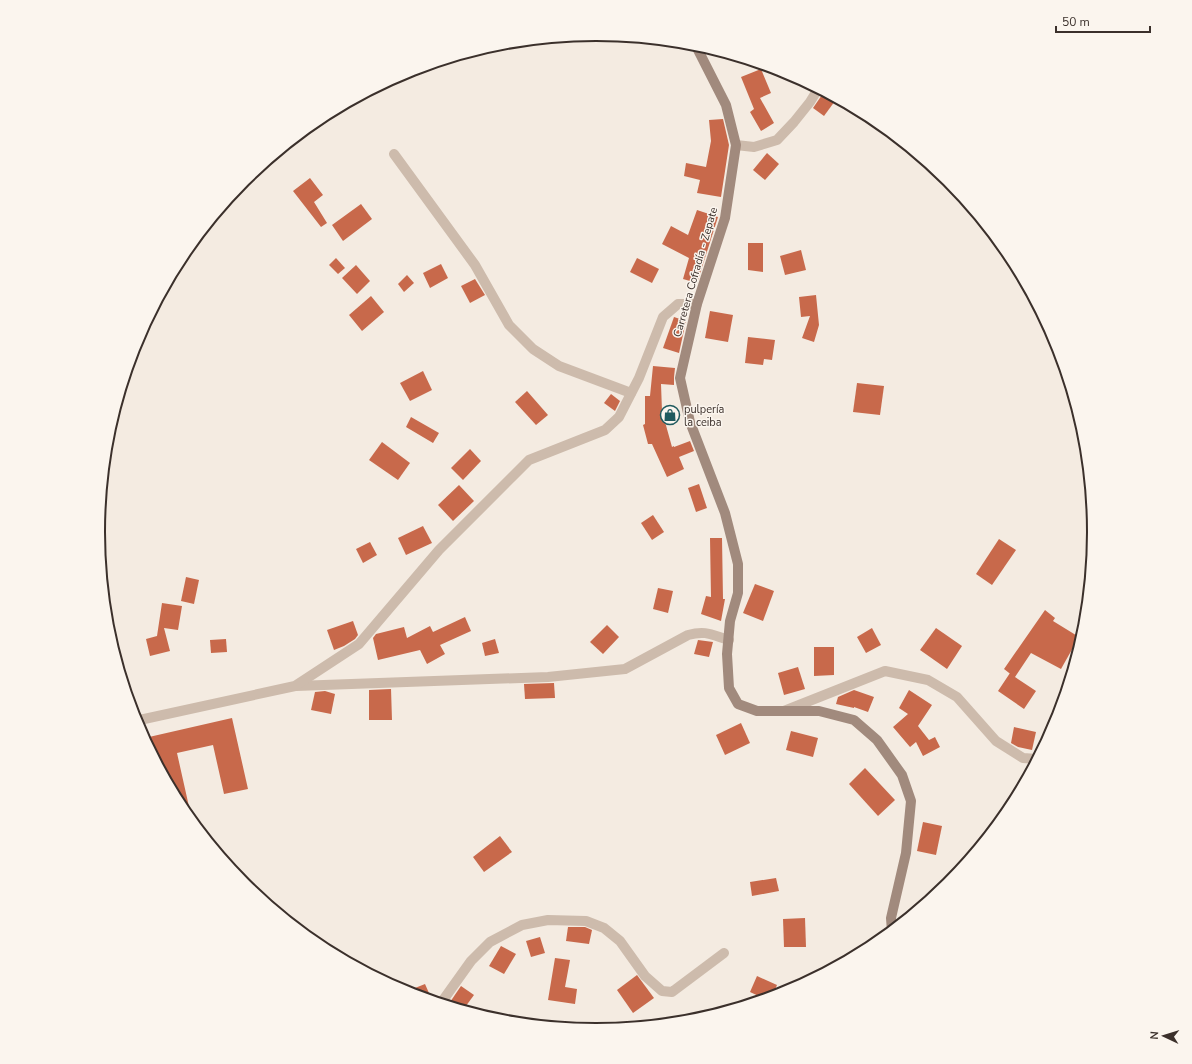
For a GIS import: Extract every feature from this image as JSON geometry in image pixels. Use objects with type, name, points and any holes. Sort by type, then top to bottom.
[{"type":"street","name":"Carretera Cofradía - Zepate","points":[[699,52],[726,106],[736,145],[725,218],[697,304],[680,378],[690,422],[725,513],[738,564],[738,593],[730,620],[728,654],[730,688],[738,704],[757,712],[819,711],[854,720],[877,740],[902,775],[911,802],[906,853],[891,918],[891,924]]},
{"type":"street","points":[[736,145],[754,147],[777,140],[802,112],[815,93]]},
{"type":"street","points":[[394,154],[475,265],[509,325],[533,349],[559,366],[631,393]]},
{"type":"street","points":[[295,686],[358,644],[439,550],[530,460],[606,430],[619,417],[639,378],[663,317],[678,304],[697,304]]},
{"type":"street","points":[[143,723],[295,686],[548,677],[625,669],[688,635],[700,632],[709,633],[729,640]]},
{"type":"street","points":[[782,711],[885,671],[928,680],[957,697],[996,741],[1023,758],[1031,759]]},
{"type":"street","points":[[444,999],[471,961],[490,942],[522,925],[548,920],[586,921],[604,928],[620,941],[645,976],[662,991],[672,992],[724,953]]},
{"type":"building","points":[[761,70],[771,93],[760,98],[774,123],[761,131],[750,112],[754,109],[741,77]]},
{"type":"building","points":[[821,96],[834,103],[824,116],[813,108]]},
{"type":"building","points":[[723,119],[729,145],[721,197],[697,193],[700,180],[684,176],[686,163],[706,167],[711,141],[709,120]]},
{"type":"building","points":[[767,153],[779,164],[765,180],[753,170]]},
{"type":"building","points":[[310,178],[323,195],[314,202],[327,223],[321,227],[293,191]]},
{"type":"building","points":[[361,204],[372,219],[343,241],[332,225]]},
{"type":"building","points":[[697,210],[718,217],[697,283],[683,279],[689,258],[662,244],[671,226],[688,235]]},
{"type":"building","points":[[748,243],[763,243],[763,272],[748,270]]},
{"type":"building","points":[[801,250],[806,270],[785,275],[780,256]]},
{"type":"building","points":[[336,258],[345,268],[338,274],[329,265]]},
{"type":"building","points":[[637,258],[659,269],[652,283],[630,272]]},
{"type":"building","points":[[441,264],[448,278],[430,288],[423,273]]},
{"type":"building","points":[[356,265],[370,281],[357,294],[342,278]]},
{"type":"building","points":[[407,275],[414,283],[404,292],[398,284]]},
{"type":"building","points":[[475,279],[485,295],[470,303],[461,286]]},
{"type":"building","points":[[816,295],[819,325],[814,342],[802,338],[810,316],[801,317],[799,297]]},
{"type":"building","points":[[371,296],[384,312],[362,331],[349,315]]},
{"type":"building","points":[[710,311],[733,315],[728,342],[705,338]]},
{"type":"building","points":[[674,317],[686,321],[679,353],[663,348]]},
{"type":"building","points":[[748,337],[775,340],[772,360],[764,359],[763,365],[745,363]]},
{"type":"building","points":[[653,366],[675,368],[674,385],[661,384],[662,411],[672,447],[690,441],[694,451],[679,457],[684,469],[667,477],[652,444],[648,444],[643,425],[645,424],[645,396],[650,396]]},
{"type":"building","points":[[423,371],[432,390],[410,401],[400,383]]},
{"type":"building","points":[[857,383],[884,386],[880,415],[853,412]]},
{"type":"building","points":[[527,391],[548,415],[536,425],[515,402]]},
{"type":"building","points":[[611,394],[620,401],[615,411],[604,403]]},
{"type":"building","points":[[411,417],[439,433],[433,443],[406,427]]},
{"type":"building","points":[[382,442],[410,463],[398,480],[369,460]]},
{"type":"building","points":[[470,449],[481,461],[463,480],[451,468]]},
{"type":"building","points":[[699,484],[707,508],[696,512],[688,488]]},
{"type":"building","points":[[459,485],[474,501],[453,521],[438,505]]},
{"type":"building","points":[[653,515],[664,532],[652,540],[641,523]]},
{"type":"building","points":[[423,526],[432,543],[406,555],[398,538]]},
{"type":"building","points":[[710,538],[722,538],[723,599],[725,599],[721,621],[701,614],[706,596],[711,597]]},
{"type":"building","points":[[999,539],[1016,550],[992,585],[976,574]]},
{"type":"building","points":[[370,542],[377,555],[363,563],[356,549]]},
{"type":"building","points":[[186,577],[199,580],[194,604],[181,601]]},
{"type":"building","points":[[755,584],[774,591],[763,621],[743,613]]},
{"type":"building","points":[[658,588],[673,591],[668,613],[653,609]]},
{"type":"building","points":[[162,603],[182,606],[178,630],[164,628],[170,651],[150,656],[146,639],[157,636]]},
{"type":"building","points":[[1045,610],[1055,618],[1053,621],[1076,635],[1073,648],[1061,669],[1031,653],[1015,677],[1036,691],[1024,709],[998,691],[1010,673],[1004,669]]},
{"type":"building","points":[[465,617],[471,631],[440,645],[445,654],[427,664],[420,650],[378,660],[373,638],[376,634],[404,627],[407,638],[430,626],[433,632]]},
{"type":"building","points":[[353,621],[358,635],[355,639],[344,646],[334,650],[327,630]]},
{"type":"building","points":[[607,625],[619,637],[603,654],[590,642]]},
{"type":"building","points":[[872,628],[881,645],[866,653],[857,637]]},
{"type":"building","points":[[936,628],[962,646],[947,669],[920,650]]},
{"type":"building","points":[[226,639],[227,652],[211,653],[210,640]]},
{"type":"building","points":[[495,639],[499,653],[485,656],[482,643]]},
{"type":"building","points":[[698,640],[713,642],[709,657],[694,654]]},
{"type":"building","points":[[814,647],[834,647],[834,675],[814,676]]},
{"type":"building","points":[[798,667],[805,689],[784,695],[778,673]]},
{"type":"building","points":[[554,683],[555,698],[525,699],[524,684]]},
{"type":"building","points":[[391,689],[392,720],[369,720],[369,690]]},
{"type":"building","points":[[854,690],[874,697],[868,712],[854,707],[836,704],[838,697]]},
{"type":"building","points":[[909,690],[932,705],[918,726],[929,740],[935,737],[940,747],[923,756],[916,742],[910,747],[893,727],[908,714],[899,708]]},
{"type":"building","points":[[325,691],[335,694],[331,714],[311,710],[315,692]]},
{"type":"building","points":[[232,718],[248,789],[224,794],[213,745],[177,753],[189,806],[171,777],[150,737]]},
{"type":"building","points":[[741,723],[750,743],[725,755],[716,735]]},
{"type":"building","points":[[1014,727],[1036,732],[1032,750],[1018,747],[1011,743]]},
{"type":"building","points":[[791,731],[818,738],[813,757],[786,750]]},
{"type":"building","points":[[865,768],[895,800],[878,816],[849,784]]},
{"type":"building","points":[[923,822],[942,826],[936,855],[917,851]]},
{"type":"building","points":[[500,836],[512,852],[484,872],[473,857]]},
{"type":"building","points":[[776,878],[779,891],[752,896],[750,882]]},
{"type":"building","points":[[805,918],[806,947],[784,947],[783,919]]},
{"type":"building","points":[[568,927],[585,927],[592,930],[589,944],[566,941]]},
{"type":"building","points":[[540,937],[545,953],[531,957],[526,941]]},
{"type":"building","points":[[501,946],[516,954],[504,974],[489,966]]},
{"type":"building","points":[[555,958],[570,960],[565,987],[577,989],[575,1004],[548,1000]]},
{"type":"building","points":[[637,975],[654,998],[633,1013],[617,990]]},
{"type":"building","points":[[757,976],[777,985],[775,989],[758,996],[750,992]]},
{"type":"building","points":[[425,984],[429,994],[414,988]]},
{"type":"building","points":[[461,986],[474,995],[466,1005],[451,1001]]},
{"type":"place","name":"pulpería la ceiba","points":[[670,415]]}]
